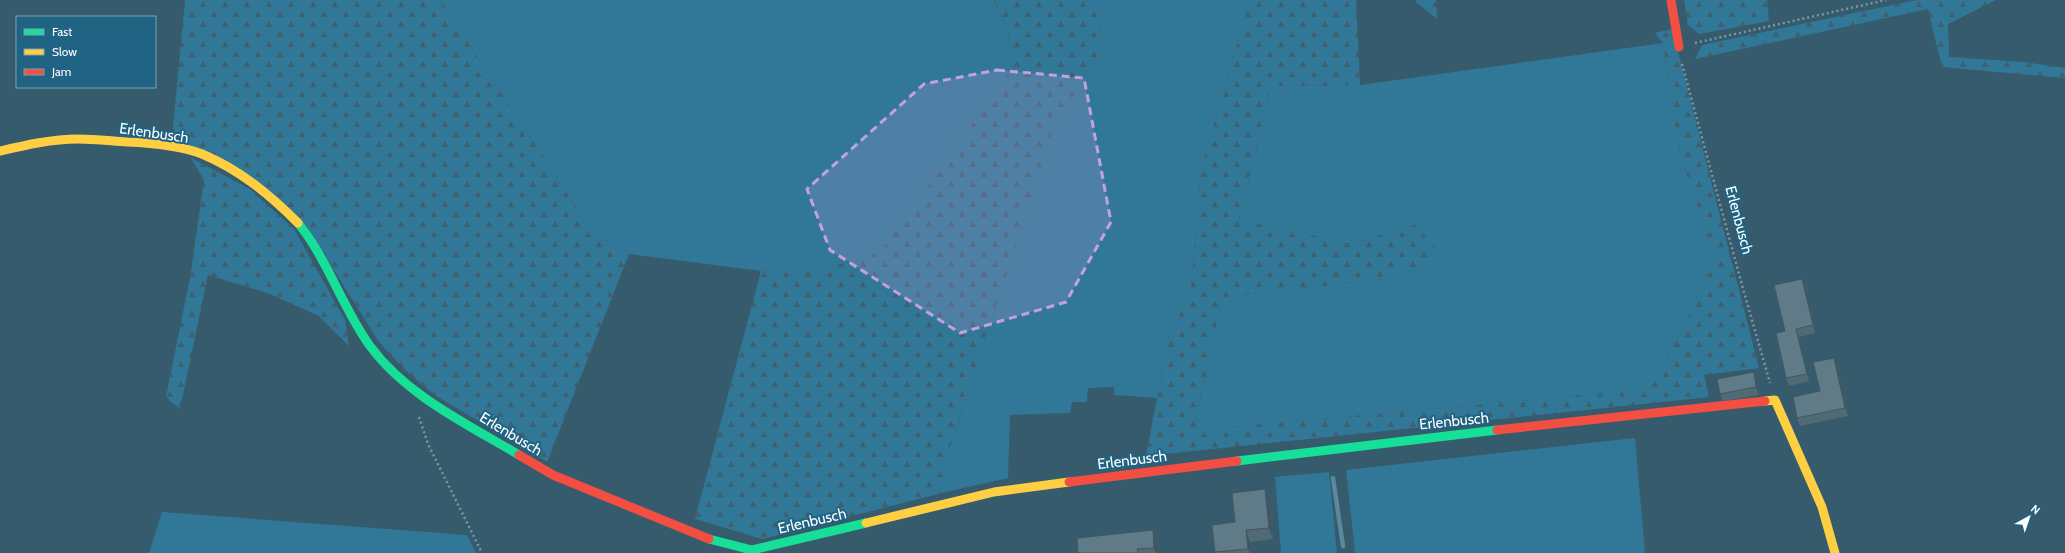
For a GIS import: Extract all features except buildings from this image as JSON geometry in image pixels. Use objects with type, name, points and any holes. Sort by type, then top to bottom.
[{"type":"street","points":[[1671,0],[1679,47]]},
{"type":"street","name":"Erlenbusch","points":[[0,151],[34,143],[78,139],[135,142],[169,145],[201,154],[231,169],[270,196],[299,224],[318,252],[351,316],[371,347],[398,376],[429,402],[553,475],[711,540],[752,550],[994,492],[1355,446],[1775,400]]},
{"type":"street","points":[[1775,400],[1822,507],[1835,553]]},
{"type":"path","points":[[1679,47],[1886,0]]},
{"type":"path","name":"Erlenbusch","points":[[1679,47],[1682,64],[1742,285],[1775,400]]},
{"type":"path","points":[[429,402],[418,417],[428,444],[482,553]]},
{"type":"highlighted area","points":[[997,70],[1084,78],[1111,222],[1066,302],[960,333],[830,250],[807,189],[924,84]]},
{"type":"green space","points":[[185,0],[440,0],[593,233],[629,254],[547,462],[433,394],[404,369],[379,342],[305,224],[179,139],[173,128]]},
{"type":"green space","points":[[440,0],[994,0],[1008,29],[1012,69],[880,253],[831,267],[761,271],[629,254],[593,233]]},
{"type":"green space","points":[[994,0],[1099,0],[1102,51],[1055,124],[947,456],[946,492],[762,539],[695,519],[761,271],[831,267],[880,253],[1012,69],[1008,29]]},
{"type":"green space","points":[[1099,0],[1250,0],[1201,171],[1191,289],[1168,340],[1157,398],[1114,395],[1114,387],[1088,388],[1087,402],[1072,402],[1070,413],[1010,415],[1008,478],[946,492],[947,456],[1055,124],[1102,51]]},
{"type":"green space","points":[[1250,0],[1356,0],[1360,85],[1271,86],[1239,220],[1351,244],[1416,225],[1436,248],[1428,265],[1384,279],[1222,297],[1195,422],[1200,430],[1651,389],[1691,312],[1714,258],[1680,152],[1663,43],[1655,33],[1672,29],[1759,368],[1704,375],[1709,397],[1146,456],[1168,340],[1191,289],[1201,171]]},
{"type":"green space","points":[[1416,0],[1436,0],[1437,19],[1416,2]]},
{"type":"green space","points":[[1684,0],[1767,0],[1769,21],[1699,34],[1688,25]]},
{"type":"green space","points":[[1917,0],[1996,0],[1948,24],[1949,57],[2024,62],[2065,68],[2065,78],[1942,67],[1928,9],[1695,59],[1702,45]]},
{"type":"green space","points":[[1663,43],[1680,152],[1714,258],[1691,312],[1651,389],[1200,430],[1195,423],[1222,297],[1384,279],[1416,225],[1351,244],[1239,220],[1271,86],[1360,85]]},
{"type":"green space","points":[[191,158],[250,189],[294,229],[345,320],[349,346],[319,316],[270,294],[208,275],[180,409],[166,397],[190,278],[204,180]]},
{"type":"green space","points":[[1635,438],[1645,553],[1355,553],[1346,470]]},
{"type":"green space","points":[[1329,472],[1337,553],[1281,553],[1275,477]]},
{"type":"green space","points":[[162,512],[467,535],[476,553],[149,553]]},
{"type":"waterway","points":[[1333,478],[1343,546]]},
{"type":"traffic: fast","points":[[298,223],[318,252],[360,331],[385,364],[402,380],[439,408],[519,455]]},
{"type":"traffic: fast","points":[[1237,461],[1497,430]]},
{"type":"traffic: fast","points":[[709,539],[752,550],[866,523]]},
{"type":"traffic: slow","points":[[0,151],[49,141],[68,139],[155,144],[184,148],[202,154],[229,167],[265,193],[298,223]]},
{"type":"traffic: slow","points":[[1765,401],[1775,400],[1822,507],[1835,553]]},
{"type":"traffic: slow","points":[[866,523],[994,492],[1069,482]]},
{"type":"traffic: jam","points":[[1671,0],[1679,47]]},
{"type":"traffic: jam","points":[[1497,430],[1765,401]]},
{"type":"traffic: jam","points":[[519,455],[553,475],[709,539]]},
{"type":"traffic: jam","points":[[1069,482],[1237,461]]}]
